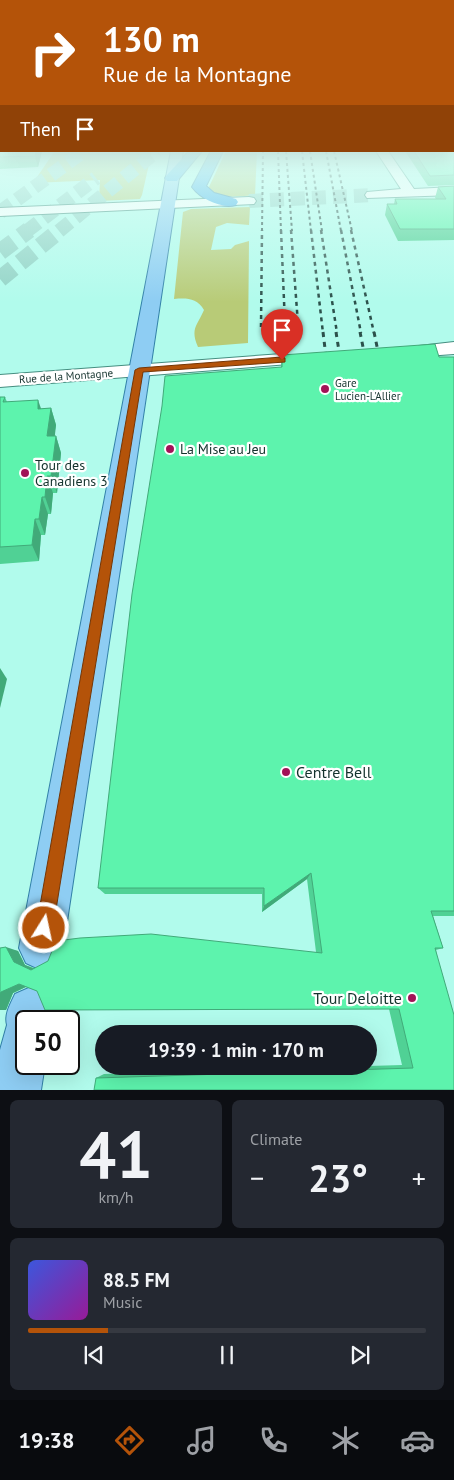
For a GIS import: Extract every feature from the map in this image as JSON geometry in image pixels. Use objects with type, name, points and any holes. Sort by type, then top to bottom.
[{"type":"highway","points":[[223,200],[231,202]]},
{"type":"main road","points":[[41,948],[168,200]]},
{"type":"main road","points":[[17,1090],[20,1075]]},
{"type":"street","points":[[0,212],[249,201]]},
{"type":"street","points":[[426,350],[454,348]]},
{"type":"street","name":"Rue de la Montagne","points":[[0,381],[282,360]]},
{"type":"green space","points":[[250,207],[249,225],[227,223],[216,227],[211,250],[231,249],[235,245],[249,241],[248,343],[198,347],[195,332],[204,310],[195,301],[174,299],[183,212],[191,209]]},
{"type":"building","points":[[395,200],[454,200],[454,229],[400,229],[387,204],[397,204]]},
{"type":"building","name":"Centre Bell","points":[[435,344],[439,357],[454,357],[454,911],[431,911],[443,948],[435,948],[454,1015],[454,1090],[94,1090],[96,1078],[191,1075],[377,1075],[377,1069],[413,1068],[399,1009],[45,1010],[37,991],[19,984],[0,994],[0,948],[6,947],[14,962],[31,970],[48,961],[56,941],[80,938],[151,934],[322,953],[311,873],[264,906],[264,888],[98,888],[132,594],[162,406],[165,376],[282,367],[282,355]]},
{"type":"building","points":[[0,397],[5,397],[3,402],[38,400],[38,409],[51,408],[47,436],[56,436],[51,476],[47,476],[45,497],[42,497],[39,519],[35,519],[32,545],[0,547]]},
{"type":"tunnel","points":[[0,212],[17,200]]},
{"type":"tunnel","points":[[27,231],[68,200]]},
{"type":"tunnel","points":[[59,231],[97,200]]},
{"type":"tunnel","points":[[249,201],[272,200]]},
{"type":"tunnel","points":[[0,252],[29,230]]},
{"type":"tunnel","points":[[0,279],[60,230]]},
{"type":"railway","points":[[262,200],[262,231]]},
{"type":"railway","points":[[280,200],[281,231]]},
{"type":"railway","points":[[290,200],[292,231]]},
{"type":"railway","points":[[307,200],[311,231]]},
{"type":"railway","points":[[317,200],[322,231]]},
{"type":"railway","points":[[335,200],[341,231]]},
{"type":"railway","points":[[345,200],[352,231]]},
{"type":"railway","points":[[261,327],[262,230]]},
{"type":"railway","points":[[281,230],[285,324]]},
{"type":"railway","points":[[291,230],[298,324]]},
{"type":"railway","points":[[311,230],[323,333]]},
{"type":"railway","points":[[321,230],[337,333]]},
{"type":"railway","points":[[341,230],[361,333]]},
{"type":"railway","points":[[351,230],[374,333]]},
{"type":"railway","points":[[323,332],[327,365]]},
{"type":"railway","points":[[336,332],[341,364]]},
{"type":"railway","points":[[360,332],[366,362]]},
{"type":"railway","points":[[374,332],[380,361]]},
{"type":"place","name":"Gare Lucien-L'Allier","points":[[325,389]]},
{"type":"place","name":"La Mise au Jeu","points":[[170,449]]},
{"type":"place","name":"Tour des Canadiens 3","points":[[25,473]]},
{"type":"place","name":"Centre Bell","points":[[286,772]]},
{"type":"place","name":"Tour Deloitte","points":[[412,998]]},
{"type":"route","points":[[44,928],[139,370],[282,360]]}]
